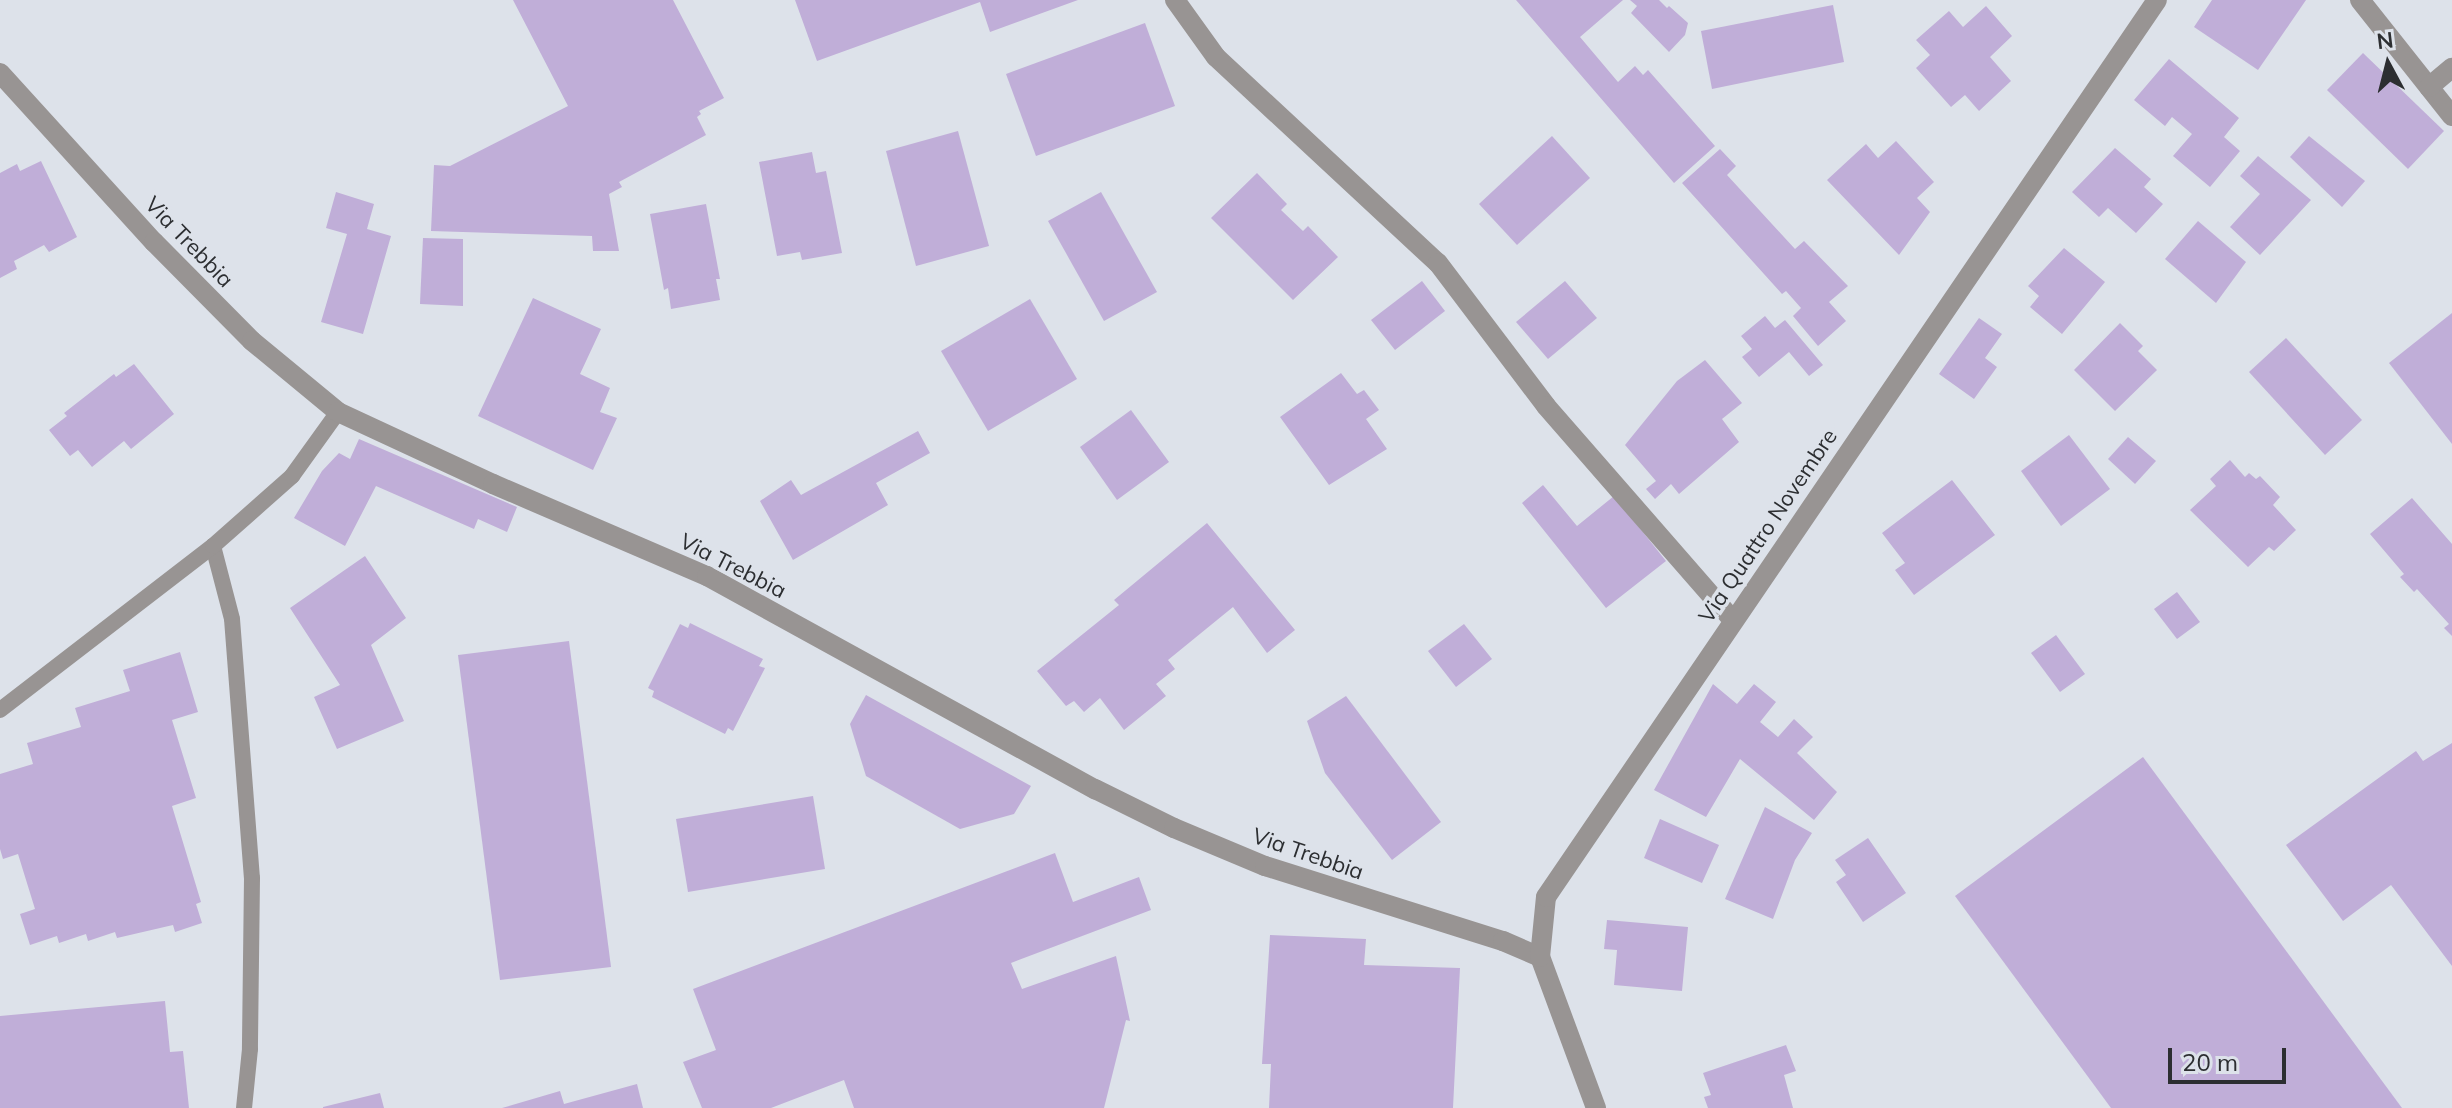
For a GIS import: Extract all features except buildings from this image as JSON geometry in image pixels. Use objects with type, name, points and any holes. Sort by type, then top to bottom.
[{"type":"street","points":[[1175,0],[1216,57],[1438,263],[1546,406],[1733,620]]},
{"type":"street","name":"Via Quattro Novembre","points":[[1596,1108],[1540,957],[1546,897],[2157,0]]},
{"type":"street","points":[[2360,0],[2452,116]]},
{"type":"street","points":[[2429,87],[2452,68]]},
{"type":"street","name":"Via Trebbia","points":[[0,73],[154,242],[252,341],[338,412],[493,484],[707,576],[1095,789],[1174,828],[1265,866],[1503,941],[1540,957]]},
{"type":"lane","points":[[0,710],[213,546],[292,476],[338,412]]},
{"type":"lane","points":[[213,546],[232,619],[252,878],[250,1049],[244,1108]]}]
